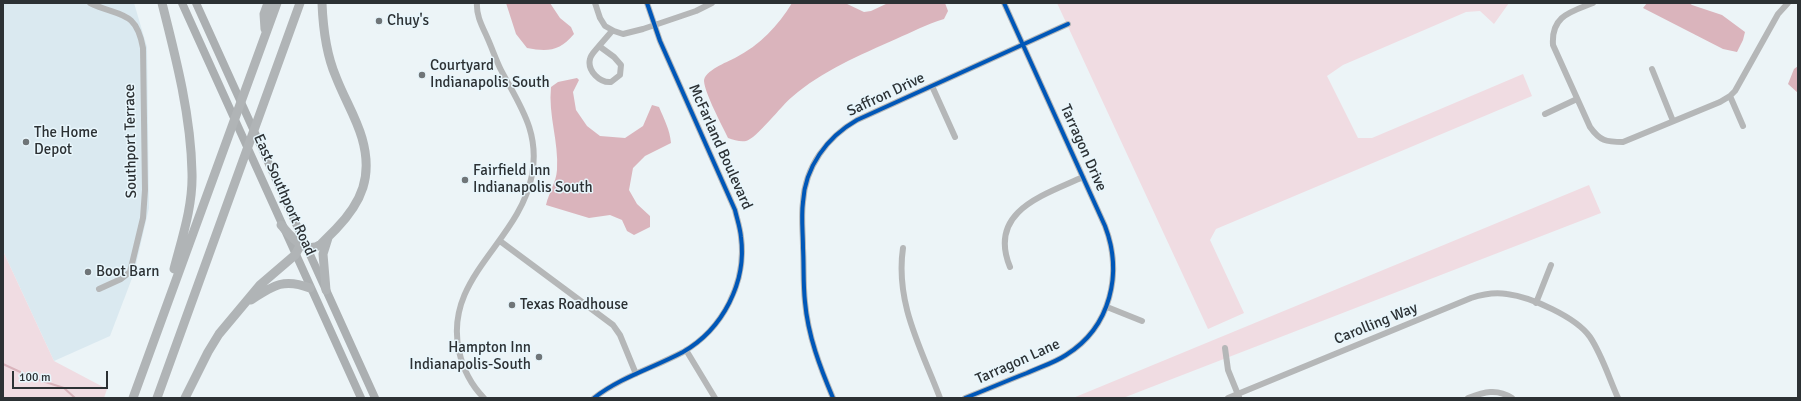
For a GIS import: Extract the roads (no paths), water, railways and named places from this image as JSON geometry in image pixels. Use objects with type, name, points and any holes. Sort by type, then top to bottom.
[{"type":"highway","points":[[162,3],[185,108],[192,174],[189,209],[163,315]]},
{"type":"highway","points":[[266,34],[264,14],[268,3]]},
{"type":"highway","points":[[133,398],[277,3]]},
{"type":"highway","points":[[157,398],[300,3]]},
{"type":"highway","points":[[282,225],[304,245],[315,247],[329,236],[350,214],[357,203],[364,186],[367,170],[366,154],[360,131],[335,76],[329,56],[323,24],[322,3]]},
{"type":"highway","points":[[301,234],[304,245]]},
{"type":"highway","points":[[326,290],[323,254],[329,236]]},
{"type":"highway","points":[[185,398],[213,342],[226,324],[260,285],[295,255],[304,245]]},
{"type":"highway","points":[[242,306],[279,284],[288,282],[310,288]]},
{"type":"main road","name":"East Southport Road","points":[[182,3],[361,398]]},
{"type":"main road","name":"East Southport Road","points":[[196,3],[301,234]]},
{"type":"main road","name":"East Southport Road","points":[[304,245],[375,398]]},
{"type":"street","name":"Southport Terrace","points":[[90,3],[129,18],[137,27],[143,48],[143,218],[130,272],[121,279],[99,289]]},
{"type":"street","points":[[476,3],[478,18],[501,70],[526,115],[532,144],[533,167],[528,190],[516,218],[464,292],[460,306],[457,324],[457,341],[463,367],[473,385],[484,398]]},
{"type":"street","points":[[595,3],[600,18],[605,26],[612,31],[628,33],[696,11],[712,3]]},
{"type":"street","name":"McFarland Boulevard","points":[[594,398],[617,382],[686,350],[710,331],[729,305],[740,271],[742,254],[741,236],[733,204],[654,25],[647,3]]},
{"type":"street","name":"Tarragon Drive","points":[[1004,3],[1105,226],[1112,251],[1113,278],[1107,307]]},
{"type":"street","points":[[1593,3],[1570,12],[1560,19],[1552,36],[1553,45],[1590,127],[1596,136],[1607,142],[1623,142],[1720,102],[1730,96],[1742,81],[1785,4]]},
{"type":"street","name":"Saffron Drive","points":[[833,398],[811,337],[806,307],[802,203],[807,180],[820,153],[840,132],[862,118],[1068,24]]},
{"type":"street","points":[[599,46],[614,57],[621,65],[620,75],[611,82],[600,80],[593,73],[590,67],[592,56],[599,46],[612,31]]},
{"type":"street","points":[[1652,69],[1673,121]]},
{"type":"street","points":[[932,86],[955,137]]},
{"type":"street","points":[[1730,96],[1743,126]]},
{"type":"street","points":[[1545,114],[1577,99]]},
{"type":"street","points":[[1010,267],[1005,250],[1006,235],[1011,221],[1018,212],[1032,201],[1083,177]]},
{"type":"street","points":[[500,240],[614,325],[636,374]]},
{"type":"street","points":[[903,248],[901,278],[906,310],[940,398]]},
{"type":"street","points":[[1536,303],[1551,265]]},
{"type":"street","name":"Carolling Way","points":[[1228,398],[1239,396],[1477,296],[1489,294],[1508,294],[1536,303],[1568,317],[1582,328],[1593,342],[1618,398]]},
{"type":"street","points":[[1107,307],[1142,321]]},
{"type":"street","name":"Tarragon Lane","points":[[965,398],[1050,364],[1066,355],[1081,344],[1091,333],[1107,307]]},
{"type":"street","points":[[1225,348],[1228,370],[1239,396]]},
{"type":"street","points":[[686,350],[715,398]]},
{"type":"street","points":[[1468,398],[1489,391],[1501,392],[1511,397]]},
{"type":"waterway","points":[[3,364],[31,377]]},
{"type":"waterway","points":[[30,377],[64,388],[75,398]]},
{"type":"place","name":"Chuy's","points":[[379,21]]},
{"type":"place","name":"Courtyard Indianapolis South","points":[[422,75]]},
{"type":"place","name":"The Home Depot","points":[[26,142]]},
{"type":"place","name":"Fairfield Inn Indianapolis South","points":[[465,180]]},
{"type":"place","name":"Boot Barn","points":[[88,272]]},
{"type":"place","name":"Texas Roadhouse","points":[[512,305]]},
{"type":"place","name":"Hampton Inn Indianapolis-South","points":[[539,357]]}]
